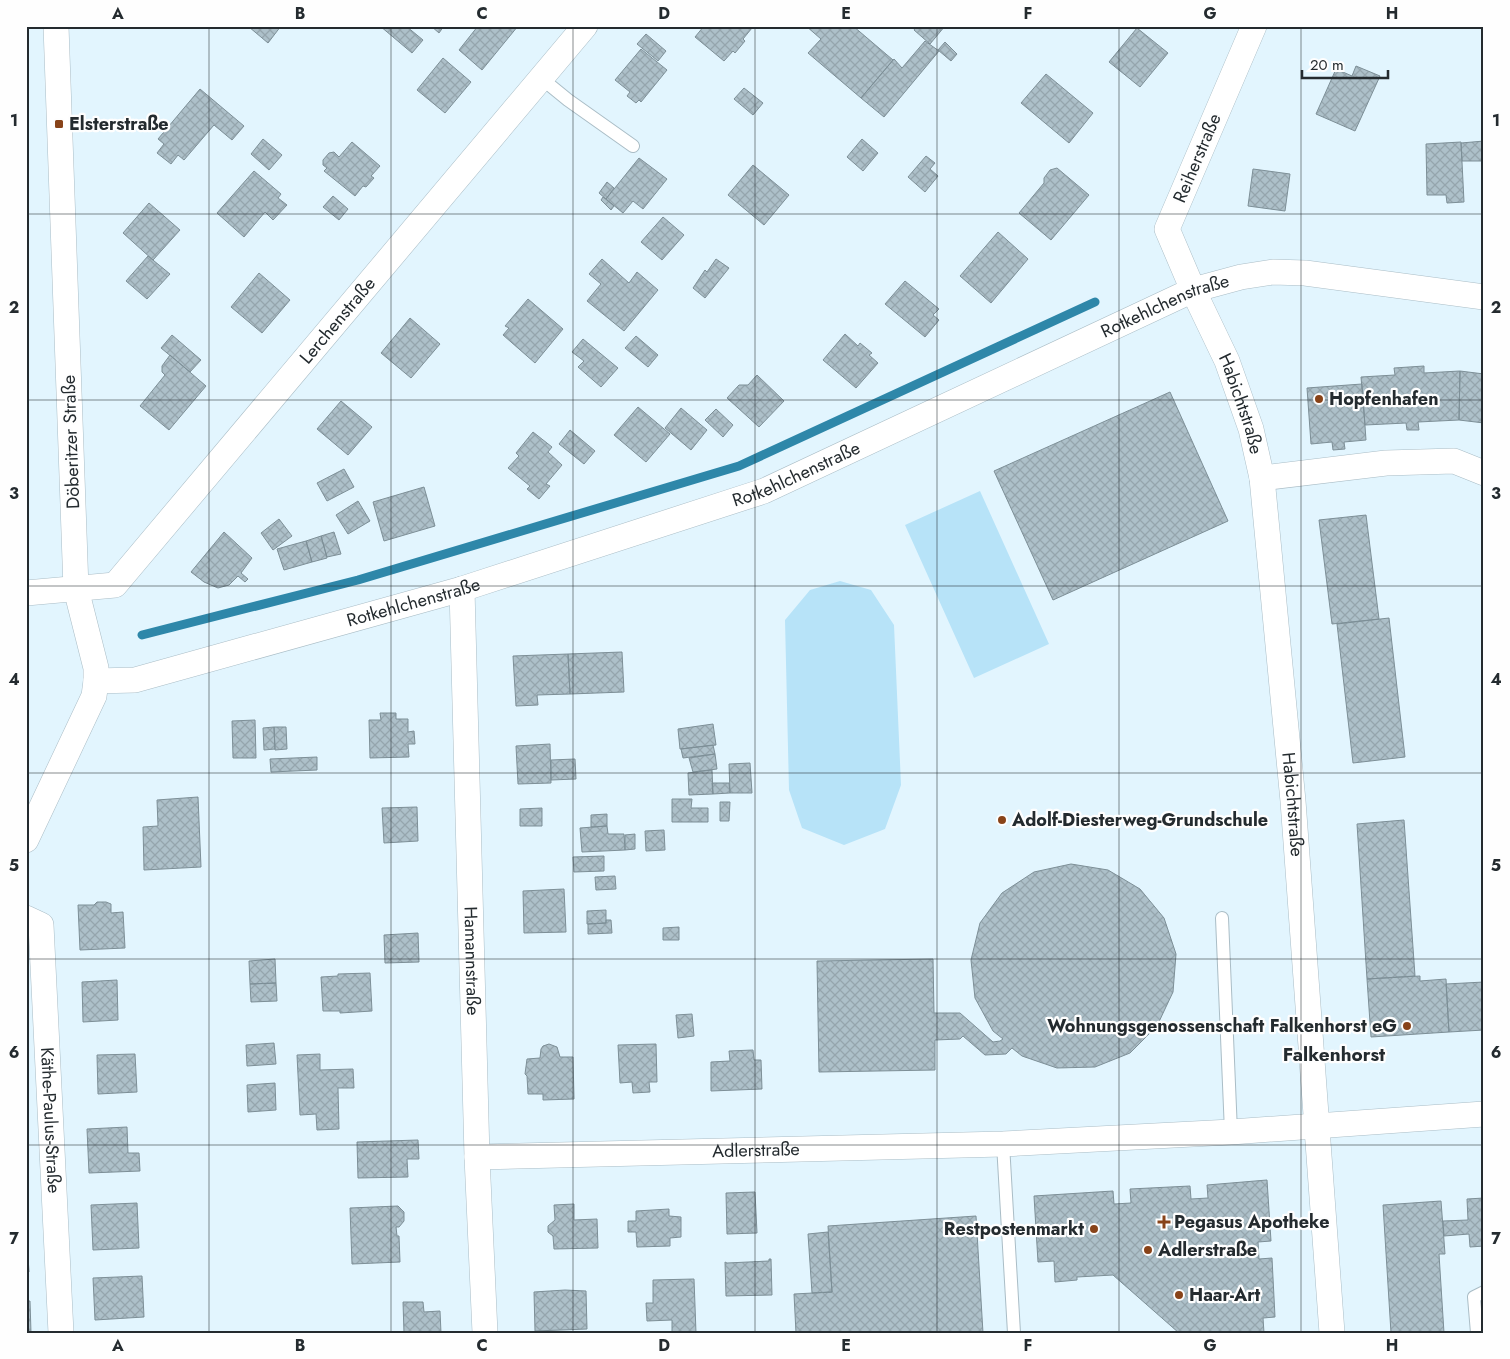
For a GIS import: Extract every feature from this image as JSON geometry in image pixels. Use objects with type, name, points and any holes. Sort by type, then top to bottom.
[{"type":"street","name":"Döberitzer Straße","points":[[26,840],[94,696],[96,681],[96,668],[76,589],[56,26]]},
{"type":"street","name":"Lerchenstraße","points":[[26,593],[115,585],[585,26]]},
{"type":"street","name":"Reiherstraße","points":[[1193,290],[1167,230],[1254,26]]},
{"type":"street","name":"Rotkehlchenstraße","points":[[96,681],[136,680],[462,589],[764,491],[1193,290],[1241,277],[1273,272],[1305,273],[1484,297]]},
{"type":"street","name":"Habichtstraße","points":[[1193,290],[1227,361],[1251,429],[1262,478],[1293,801],[1332,1333]]},
{"type":"street","points":[[1262,478],[1386,464],[1454,461],[1484,473]]},
{"type":"street","name":"Hamannstraße","points":[[462,589],[477,1157],[485,1333]]},
{"type":"street","name":"Käthe-Paulus-Straße","points":[[26,918],[41,925],[61,1333]]},
{"type":"street","name":"Adlerstraße","points":[[477,1157],[1002,1144],[1231,1132],[1484,1114]]},
{"type":"lane","points":[[541,78],[568,100],[633,146]]},
{"type":"lane","points":[[1222,918],[1231,1132]]},
{"type":"lane","points":[[1002,1144],[1014,1333]]},
{"type":"lane","points":[[1477,1333],[1474,1297],[1484,1292]]},
{"type":"shaded area","points":[[980,491],[1049,644],[974,678],[905,525]]},
{"type":"shaded area","points":[[840,581],[871,590],[894,625],[901,785],[885,829],[844,845],[802,828],[789,790],[785,620],[810,590]]},
{"type":"building","points":[[250,26],[281,26],[268,43]]},
{"type":"building","points":[[380,26],[406,26],[423,40],[412,53]]},
{"type":"building","points":[[431,26],[444,26],[439,33]]},
{"type":"building","points":[[478,26],[518,26],[482,70],[459,50]]},
{"type":"building","points":[[704,26],[749,26],[752,28],[743,39],[745,41],[735,53],[733,51],[724,61],[695,37]]},
{"type":"building","points":[[806,26],[853,26],[893,60],[861,98],[808,53],[821,39]]},
{"type":"building","points":[[917,26],[945,26],[930,44],[914,30]]},
{"type":"building","points":[[1137,28],[1168,53],[1140,87],[1109,62]]},
{"type":"building","points":[[646,34],[666,51],[658,61],[637,44]]},
{"type":"building","points":[[925,41],[939,51],[884,117],[861,98],[894,59],[902,68]]},
{"type":"building","points":[[945,42],[957,54],[951,61],[938,50]]},
{"type":"building","points":[[641,49],[667,70],[641,102],[639,100],[636,103],[627,96],[630,92],[615,80]]},
{"type":"building","points":[[443,58],[471,82],[445,113],[417,90]]},
{"type":"building","points":[[1356,66],[1380,76],[1355,131],[1316,114],[1336,69],[1352,76]]},
{"type":"building","points":[[1046,74],[1093,113],[1069,143],[1021,103]]},
{"type":"building","points":[[744,88],[763,103],[753,115],[734,99]]},
{"type":"building","points":[[200,89],[244,126],[232,140],[214,125],[184,160],[178,155],[171,164],[157,153],[164,144],[158,139]]},
{"type":"building","points":[[263,139],[282,155],[269,170],[251,154]]},
{"type":"building","points":[[862,139],[878,153],[863,171],[847,157]]},
{"type":"building","points":[[1484,141],[1484,161],[1462,161],[1461,143]]},
{"type":"building","points":[[352,142],[380,166],[371,176],[374,178],[366,187],[363,186],[355,196],[324,171],[327,168],[323,165],[323,160],[329,153],[334,152],[339,157]]},
{"type":"building","points":[[1461,142],[1464,202],[1447,203],[1446,195],[1427,195],[1426,144]]},
{"type":"building","points":[[926,156],[935,163],[930,169],[938,176],[925,192],[908,177]]},
{"type":"building","points":[[639,158],[667,179],[643,209],[633,201],[623,213],[606,199]]},
{"type":"building","points":[[753,165],[789,195],[764,225],[728,195]]},
{"type":"building","points":[[1057,168],[1089,195],[1051,240],[1019,213],[1044,183],[1044,178],[1050,170]]},
{"type":"building","points":[[1253,169],[1290,174],[1285,211],[1248,206]]},
{"type":"building","points":[[254,171],[281,194],[278,198],[287,205],[273,220],[265,212],[244,237],[217,213]]},
{"type":"building","points":[[607,182],[614,188],[606,199],[599,193]]},
{"type":"building","points":[[333,196],[348,209],[339,220],[323,207]]},
{"type":"building","points":[[603,197],[614,206],[611,210],[601,200]]},
{"type":"building","points":[[149,203],[180,230],[153,260],[123,233]]},
{"type":"building","points":[[663,217],[684,235],[662,260],[641,242]]},
{"type":"building","points":[[998,232],[1028,259],[991,303],[960,276]]},
{"type":"building","points":[[148,256],[170,274],[147,299],[126,281]]},
{"type":"building","points":[[602,259],[629,283],[637,272],[658,290],[624,331],[587,301],[601,284],[589,274]]},
{"type":"building","points":[[716,259],[729,268],[705,298],[693,288],[705,270],[707,272]]},
{"type":"building","points":[[259,273],[290,300],[262,333],[231,307]]},
{"type":"building","points":[[905,281],[939,309],[933,315],[939,320],[925,337],[885,304]]},
{"type":"building","points":[[528,299],[563,329],[535,363],[503,335],[509,328],[505,326]]},
{"type":"building","points":[[410,318],[440,344],[411,378],[381,353]]},
{"type":"building","points":[[845,334],[858,346],[860,343],[872,353],[869,355],[878,363],[856,388],[823,360]]},
{"type":"building","points":[[172,335],[201,360],[190,372],[161,348]]},
{"type":"building","points":[[636,336],[658,355],[648,367],[625,348]]},
{"type":"building","points":[[583,339],[618,368],[601,387],[578,367],[584,361],[572,352]]},
{"type":"building","points":[[170,355],[206,386],[169,430],[140,406],[165,375],[162,372],[162,366]]},
{"type":"building","points":[[1424,366],[1424,373],[1460,371],[1459,420],[1418,422],[1419,430],[1407,430],[1406,423],[1365,425],[1361,377],[1395,375],[1394,368]]},
{"type":"building","points":[[1460,371],[1484,374],[1484,423],[1459,420]]},
{"type":"building","points":[[757,375],[784,401],[759,427],[727,398],[739,385],[748,385]]},
{"type":"building","points":[[1362,384],[1366,440],[1344,442],[1345,449],[1333,450],[1332,442],[1311,444],[1307,388]]},
{"type":"building","points":[[1170,392],[1228,521],[1053,600],[994,471]]},
{"type":"building","points":[[341,401],[372,427],[348,455],[317,429]]},
{"type":"building","points":[[638,407],[670,434],[646,462],[614,435]]},
{"type":"building","points":[[681,408],[707,430],[691,450],[665,428]]},
{"type":"building","points":[[716,409],[733,425],[723,437],[705,420]]},
{"type":"building","points":[[570,430],[595,451],[584,464],[559,444]]},
{"type":"building","points":[[533,432],[552,447],[548,452],[562,465],[546,484],[550,486],[539,499],[527,489],[530,486],[508,468],[519,456],[516,453]]},
{"type":"building","points":[[344,469],[354,487],[327,501],[317,483]]},
{"type":"building","points":[[424,487],[435,526],[384,541],[373,502]]},
{"type":"building","points":[[358,501],[370,521],[348,534],[336,515]]},
{"type":"building","points":[[1366,515],[1379,619],[1332,624],[1319,520]]},
{"type":"building","points":[[279,519],[292,536],[273,550],[261,533]]},
{"type":"building","points":[[224,532],[252,558],[241,573],[248,579],[245,582],[238,576],[229,585],[218,588],[204,582],[191,572]]},
{"type":"building","points":[[334,532],[341,554],[327,557],[321,536]]},
{"type":"building","points":[[321,536],[327,558],[312,562],[306,541]]},
{"type":"building","points":[[306,541],[312,562],[284,570],[277,549]]},
{"type":"building","points":[[1389,618],[1405,757],[1353,763],[1337,624]]},
{"type":"building","points":[[622,652],[624,692],[570,694],[568,654]]},
{"type":"building","points":[[568,654],[570,694],[537,695],[538,705],[516,706],[513,656]]},
{"type":"building","points":[[380,713],[396,713],[396,719],[408,719],[408,732],[414,731],[415,744],[408,744],[409,757],[370,758],[369,720],[381,720]]},
{"type":"building","points":[[255,720],[256,758],[233,758],[232,721]]},
{"type":"building","points":[[713,724],[716,745],[680,749],[678,729]]},
{"type":"building","points":[[274,727],[275,749],[264,750],[263,728]]},
{"type":"building","points":[[274,727],[286,727],[287,749],[275,750]]},
{"type":"building","points":[[550,744],[551,783],[518,784],[516,746]]},
{"type":"building","points":[[713,745],[715,754],[683,758],[681,749]]},
{"type":"building","points":[[715,754],[717,769],[693,772],[689,758]]},
{"type":"building","points":[[317,757],[317,770],[271,772],[270,759]]},
{"type":"building","points":[[575,759],[576,779],[551,780],[551,760]]},
{"type":"building","points":[[750,763],[752,793],[730,793],[729,764]]},
{"type":"building","points":[[712,770],[713,794],[689,795],[688,773]]},
{"type":"building","points":[[712,783],[729,783],[730,793],[713,794]]},
{"type":"building","points":[[198,797],[201,867],[144,870],[143,827],[158,826],[157,800]]},
{"type":"building","points":[[672,799],[692,799],[691,808],[708,808],[708,822],[672,822]]},
{"type":"building","points":[[720,802],[730,802],[729,821],[720,821]]},
{"type":"building","points":[[417,807],[418,841],[384,843],[382,808]]},
{"type":"building","points":[[542,808],[542,826],[520,826],[520,809]]},
{"type":"building","points":[[607,814],[607,826],[591,827],[591,815]]},
{"type":"building","points":[[1404,820],[1415,976],[1367,979],[1357,824]]},
{"type":"building","points":[[607,826],[608,834],[624,834],[625,850],[582,852],[580,828]]},
{"type":"building","points":[[664,830],[665,850],[646,851],[645,831]]},
{"type":"building","points":[[635,834],[635,849],[625,850],[625,835]]},
{"type":"building","points":[[604,856],[604,871],[574,872],[573,857]]},
{"type":"building","points":[[1071,864],[1108,870],[1140,889],[1164,918],[1176,954],[1173,992],[1157,1026],[1130,1053],[1095,1067],[1057,1068],[1022,1056],[1012,1048],[1006,1054],[985,1055],[963,1036],[960,1039],[935,1040],[935,1070],[819,1072],[817,961],[933,959],[934,1013],[960,1013],[993,1042],[1003,1039],[993,1031],[975,998],[971,960],[980,923],[1002,893],[1034,872]]},
{"type":"building","points":[[615,876],[616,889],[596,890],[595,877]]},
{"type":"building","points":[[564,889],[566,932],[524,933],[523,891]]},
{"type":"building","points":[[97,902],[111,904],[111,913],[123,912],[125,948],[80,950],[78,905],[94,905]]},
{"type":"building","points":[[606,910],[606,923],[587,924],[587,911]]},
{"type":"building","points":[[606,920],[611,920],[612,933],[588,934],[588,924],[606,923]]},
{"type":"building","points":[[679,927],[679,940],[663,940],[663,928]]},
{"type":"building","points":[[418,933],[419,962],[385,963],[384,935]]},
{"type":"building","points":[[275,959],[276,983],[250,984],[249,961]]},
{"type":"building","points":[[370,973],[372,1011],[340,1013],[340,1011],[323,1011],[321,977],[338,976],[338,974]]},
{"type":"building","points":[[1420,976],[1420,981],[1446,979],[1449,1032],[1371,1037],[1367,979]]},
{"type":"building","points":[[117,980],[118,1020],[83,1022],[82,982]]},
{"type":"building","points":[[1484,982],[1484,1030],[1449,1032],[1446,984]]},
{"type":"building","points":[[276,983],[277,1001],[251,1002],[250,984]]},
{"type":"building","points":[[692,1014],[694,1036],[678,1038],[676,1015]]},
{"type":"building","points":[[274,1043],[276,1064],[247,1066],[246,1045]]},
{"type":"building","points":[[549,1044],[557,1047],[560,1057],[573,1057],[574,1099],[543,1100],[543,1094],[528,1094],[527,1076],[525,1074],[527,1059],[540,1058],[541,1049]]},
{"type":"building","points":[[656,1044],[657,1082],[649,1082],[650,1092],[633,1093],[632,1082],[620,1083],[618,1045]]},
{"type":"building","points":[[753,1050],[754,1060],[761,1060],[762,1089],[711,1091],[711,1062],[730,1061],[729,1051]]},
{"type":"building","points":[[135,1054],[137,1092],[98,1094],[97,1055]]},
{"type":"building","points":[[320,1054],[320,1070],[353,1069],[354,1088],[338,1088],[339,1129],[317,1130],[316,1114],[300,1115],[297,1055]]},
{"type":"building","points":[[275,1083],[276,1110],[248,1112],[247,1085]]},
{"type":"building","points":[[127,1127],[128,1153],[139,1153],[140,1171],[89,1173],[87,1129]]},
{"type":"building","points":[[418,1140],[419,1159],[407,1159],[408,1177],[358,1178],[357,1142]]},
{"type":"building","name":"Adlerstraße","points":[[1267,1180],[1271,1241],[1258,1242],[1259,1259],[1272,1258],[1275,1317],[1263,1318],[1264,1333],[1179,1333],[1113,1275],[1077,1277],[1077,1280],[1055,1282],[1054,1261],[1038,1262],[1034,1196],[1113,1191],[1114,1204],[1131,1203],[1130,1189],[1190,1186],[1191,1199],[1208,1198],[1207,1185]]},
{"type":"building","points":[[755,1192],[757,1233],[727,1234],[726,1193]]},
{"type":"building","points":[[1484,1198],[1484,1246],[1470,1247],[1469,1234],[1444,1236],[1443,1221],[1468,1220],[1467,1199]]},
{"type":"building","points":[[1441,1201],[1445,1254],[1439,1254],[1444,1333],[1391,1333],[1383,1205]]},
{"type":"building","points":[[137,1203],[139,1248],[93,1250],[91,1205]]},
{"type":"building","points":[[574,1204],[574,1220],[597,1219],[598,1248],[554,1249],[553,1236],[548,1232],[548,1226],[555,1220],[554,1205]]},
{"type":"building","points":[[398,1206],[404,1212],[404,1221],[399,1227],[396,1227],[397,1236],[399,1236],[400,1262],[352,1264],[350,1208]]},
{"type":"building","points":[[669,1209],[669,1216],[681,1217],[681,1237],[670,1238],[670,1246],[637,1247],[636,1232],[628,1232],[628,1221],[636,1221],[636,1211]]},
{"type":"building","points":[[976,1216],[983,1333],[796,1333],[794,1294],[832,1292],[828,1226]]},
{"type":"building","points":[[26,1227],[29,1272],[26,1272]]},
{"type":"building","points":[[828,1232],[832,1292],[812,1293],[808,1234]]},
{"type":"building","points":[[771,1259],[772,1295],[726,1296],[725,1262],[769,1261]]},
{"type":"building","points":[[142,1276],[144,1317],[95,1320],[93,1278]]},
{"type":"building","points":[[694,1279],[696,1333],[672,1333],[672,1320],[647,1321],[646,1303],[653,1303],[653,1280]]},
{"type":"building","points":[[586,1291],[587,1329],[535,1331],[534,1292]]},
{"type":"building","points":[[26,1301],[30,1301],[31,1333],[26,1333]]},
{"type":"building","points":[[403,1302],[423,1302],[424,1312],[440,1311],[441,1333],[404,1333]]},
{"type":"waterway","points":[[142,635],[358,580],[739,466],[1095,302]]},
{"type":"place","name":"Elsterstraße","points":[[59,124]]},
{"type":"place","name":"Hopfenhafen","points":[[1319,399]]},
{"type":"place","name":"Adolf-Diesterweg-Grundschule","points":[[1002,820]]},
{"type":"place","name":"Wohnungsgenossenschaft Falkenhorst eG","points":[[1407,1026]]},
{"type":"place","name":"Pegasus Apotheke","points":[[1164,1222]]},
{"type":"place","name":"Restpostenmarkt","points":[[1094,1229]]},
{"type":"place","name":"Adlerstraße","points":[[1148,1250]]},
{"type":"place","name":"Haar-Art","points":[[1179,1295]]},
{"type":"district","name":"Falkenhorst","points":[[1334,1054]]}]
